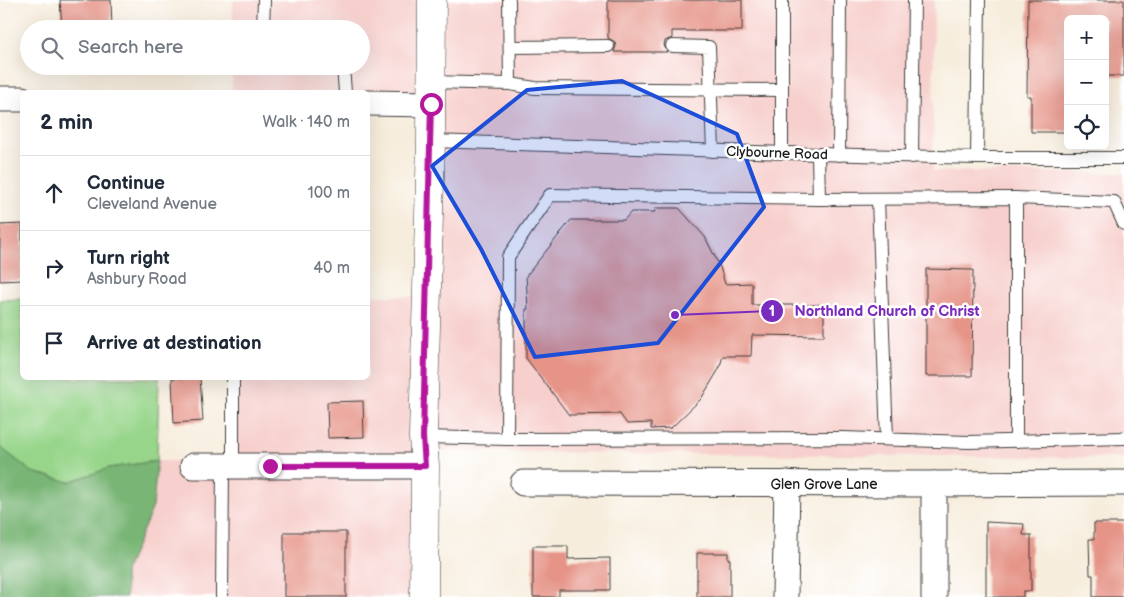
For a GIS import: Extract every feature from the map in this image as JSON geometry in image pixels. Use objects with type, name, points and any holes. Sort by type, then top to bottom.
[{"type":"main road","points":[[424,597],[425,466],[423,437],[431,140],[432,0]]},
{"type":"street","points":[[370,103],[431,93]]},
{"type":"street","points":[[0,99],[20,99]]},
{"type":"street","points":[[193,466],[425,466]]},
{"type":"street","name":"Glen Grove Lane","points":[[523,483],[1124,483]]},
{"type":"street","points":[[786,597],[787,484]]},
{"type":"street","points":[[934,484],[934,597]]},
{"type":"lane","points":[[263,20],[264,0]]},
{"type":"lane","points":[[509,0],[510,84]]},
{"type":"lane","points":[[782,0],[782,154]]},
{"type":"lane","points":[[839,155],[840,0]]},
{"type":"lane","points":[[912,157],[914,0]]},
{"type":"lane","points":[[977,158],[979,0]]},
{"type":"lane","points":[[510,47],[608,46]]},
{"type":"lane","points":[[672,46],[709,47],[713,151]]},
{"type":"lane","points":[[344,75],[345,90]]},
{"type":"lane","points":[[431,93],[510,84],[535,88],[782,90]]},
{"type":"lane","name":"Clybourne Road","points":[[431,140],[782,154],[977,158],[1124,158]]},
{"type":"lane","points":[[818,154],[819,199]]},
{"type":"lane","points":[[507,439],[508,257],[550,195],[819,199],[1016,198],[1114,202],[1124,224]]},
{"type":"lane","points":[[1016,198],[1016,441]]},
{"type":"lane","points":[[878,199],[888,439]]},
{"type":"lane","points":[[222,597],[233,380]]},
{"type":"lane","points":[[423,437],[507,439],[842,438],[969,442],[1124,438]]},
{"type":"highlighted area","points":[[622,81],[737,134],[764,207],[658,343],[535,357],[481,249],[432,166],[527,90]]},
{"type":"shaded area","points":[[233,0],[934,0],[933,171],[1124,173],[1124,458],[428,451],[426,597],[126,597],[125,572],[153,507],[157,461],[229,461],[230,380],[370,380],[370,296],[422,297],[423,99],[370,92],[370,90],[232,90],[232,75],[370,75],[370,20],[233,20]]},
{"type":"green space","points":[[20,299],[20,380],[159,380],[157,461],[109,468],[69,482],[32,472],[0,447],[0,300]]},
{"type":"green space","points":[[0,447],[32,472],[69,482],[109,468],[157,461],[153,507],[125,572],[126,597],[0,597]]},
{"type":"building","points":[[60,0],[111,0],[112,20],[61,20]]},
{"type":"building","points":[[608,0],[742,0],[742,31],[672,31],[672,38],[665,41],[664,45],[667,52],[614,52],[615,42],[608,38]]},
{"type":"building","points":[[1028,0],[1124,0],[1124,76],[1109,76],[1109,15],[1064,15],[1064,132],[1031,132],[1031,96],[1027,96]]},
{"type":"building","points":[[655,208],[679,208],[705,237],[720,267],[725,284],[752,283],[752,305],[824,305],[824,336],[752,335],[751,356],[723,356],[719,369],[701,399],[671,428],[651,429],[651,423],[627,424],[620,414],[569,415],[526,358],[526,309],[528,309],[526,276],[571,220],[624,220],[631,212],[655,212]]},
{"type":"building","points":[[20,224],[20,280],[0,281],[0,225]]},
{"type":"building","points":[[926,269],[973,270],[972,376],[926,376]]},
{"type":"building","points":[[172,380],[200,380],[203,421],[174,423]]},
{"type":"building","points":[[363,401],[364,437],[328,438],[327,402]]},
{"type":"building","points":[[986,522],[1024,524],[1023,535],[1031,535],[1031,591],[1023,591],[1023,597],[986,597]]},
{"type":"building","points":[[1094,523],[1124,523],[1124,597],[1093,597],[1093,575],[1090,575],[1089,539],[1094,539]]},
{"type":"building","points":[[284,532],[346,532],[346,597],[284,597]]},
{"type":"building","points":[[533,546],[568,546],[568,559],[610,558],[610,590],[559,590],[559,597],[533,597]]},
{"type":"building","points":[[697,553],[728,553],[728,559],[730,559],[730,597],[697,597]]},
{"type":"place","name":"Northland Church of Christ","points":[[675,315]]},
{"type":"route","points":[[270,466],[425,466],[423,437],[431,104]]}]
